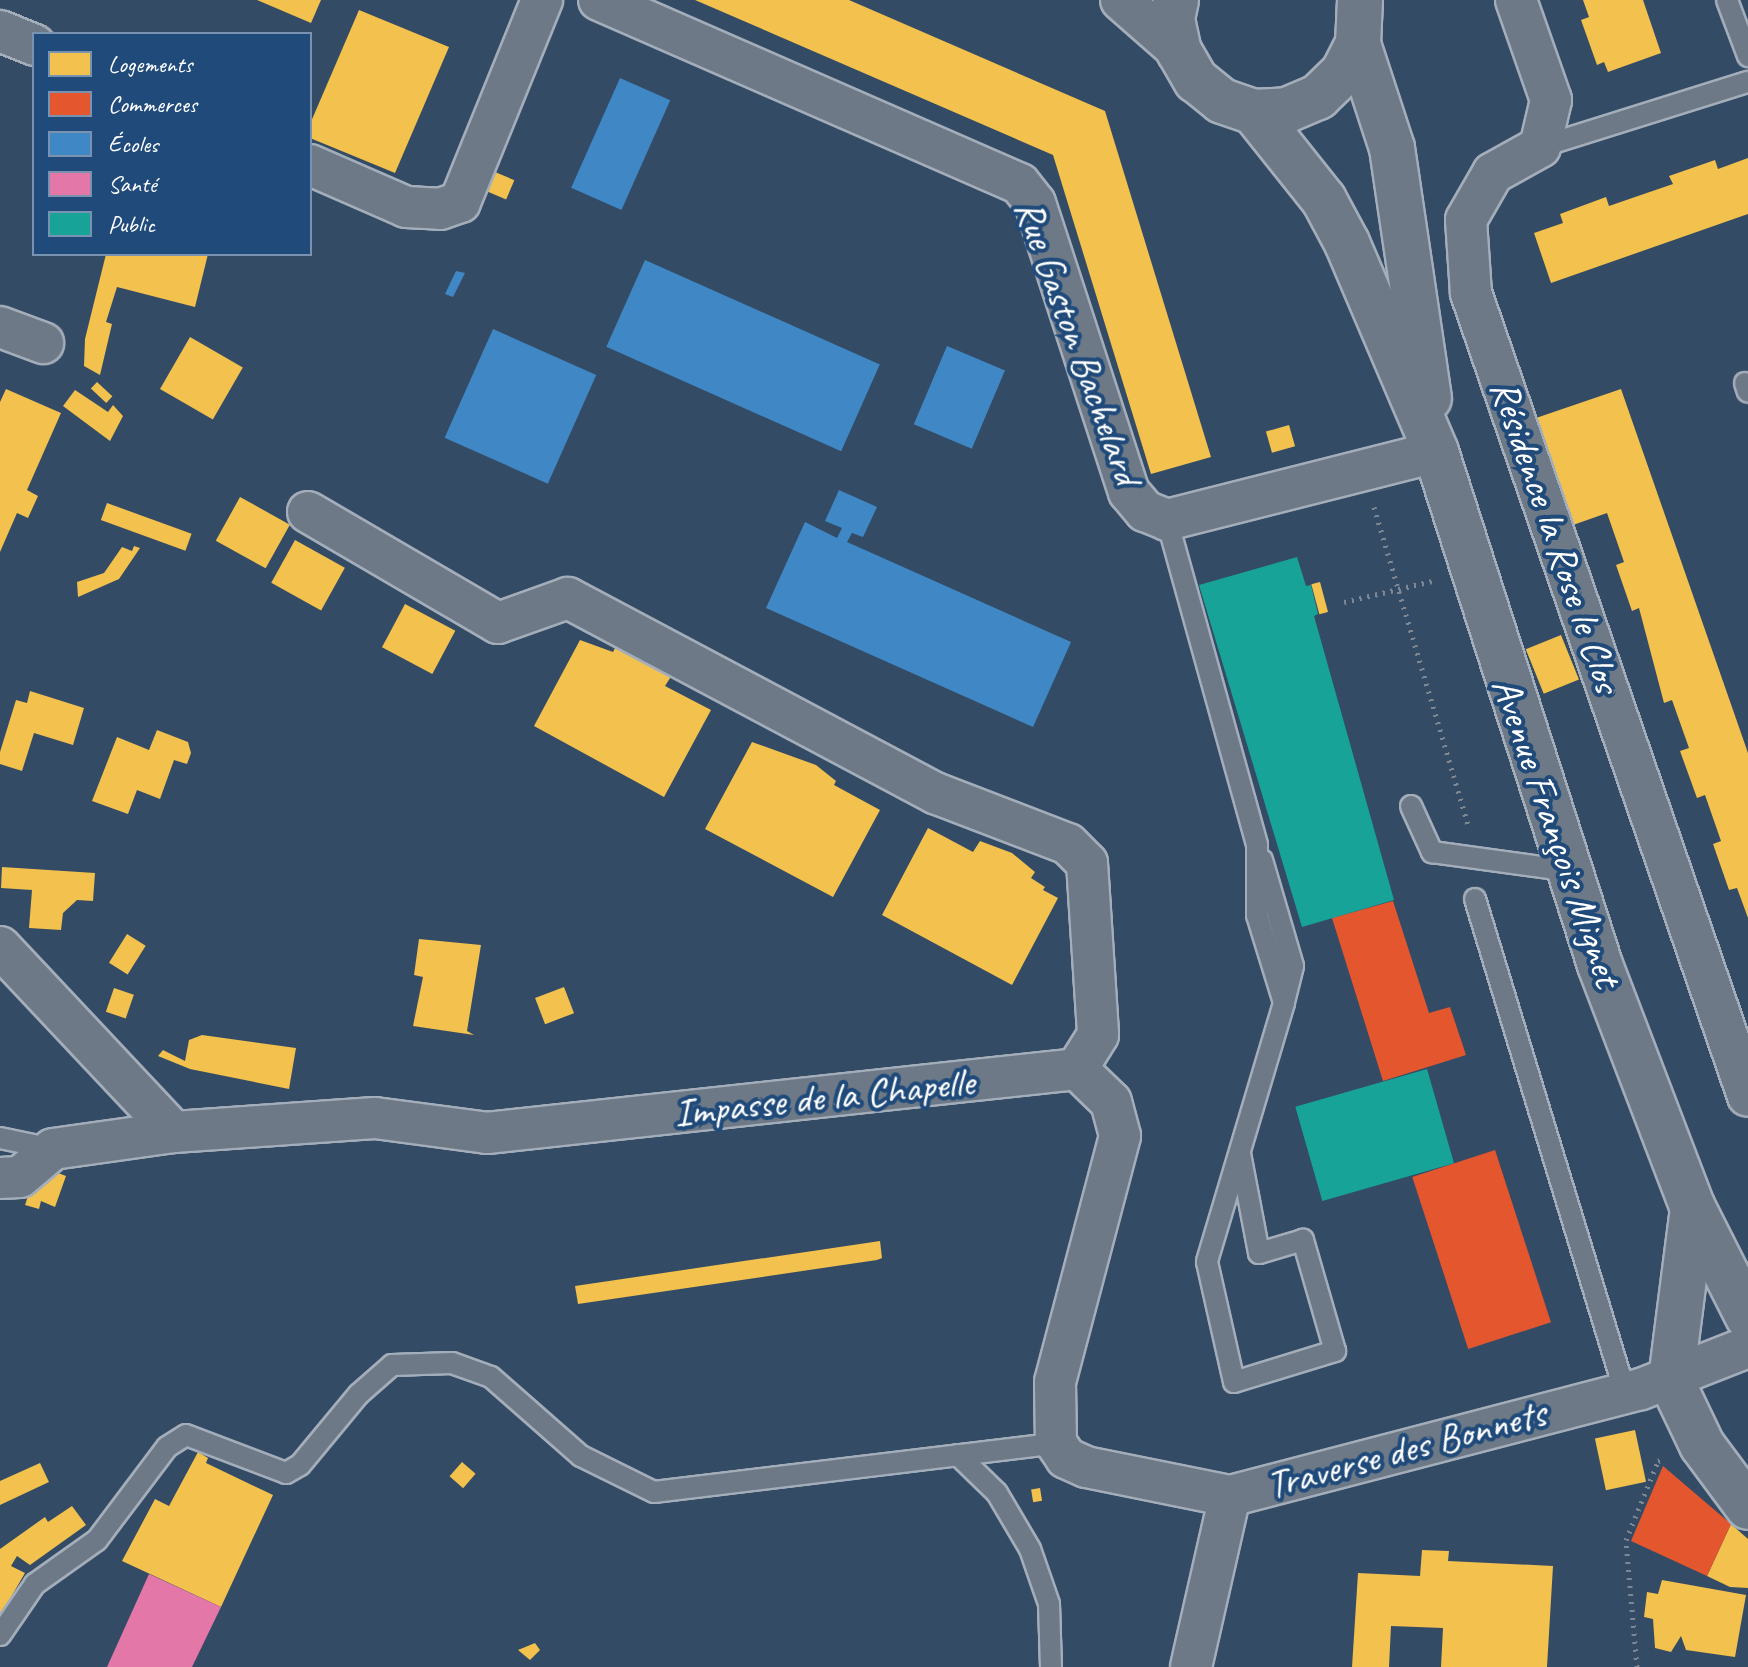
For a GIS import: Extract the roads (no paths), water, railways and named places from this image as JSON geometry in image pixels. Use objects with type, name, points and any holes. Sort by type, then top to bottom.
[{"type":"street","points":[[312,166],[406,207],[440,209],[460,202],[542,0]]},
{"type":"street","name":"Rue Gaston Bachelard","points":[[599,0],[1020,184],[1035,203],[1129,492],[1145,511],[1167,520],[1362,468],[1436,452]]},
{"type":"street","points":[[1121,0],[1179,51]]},
{"type":"street","points":[[1176,0],[1172,19],[1179,51],[1196,80],[1222,101],[1254,112],[1287,110],[1318,97],[1343,73],[1358,44],[1360,0]]},
{"type":"street","points":[[1516,0],[1551,100],[1540,147]]},
{"type":"street","points":[[0,31],[32,44]]},
{"type":"street","name":"Avenue François Mignet","points":[[1358,44],[1392,148],[1436,452]]},
{"type":"street","name":"Avenue François Mignet","points":[[1254,112],[1324,200],[1347,243],[1436,452],[1570,871],[1693,1208],[1748,1317]]},
{"type":"street","name":"Résidence la Rose le Clos","points":[[1540,147],[1493,173],[1466,220],[1471,293],[1748,1096]]},
{"type":"street","points":[[0,327],[43,343]]},
{"type":"street","points":[[308,512],[498,623],[568,598],[935,793],[1068,844],[1087,863],[1098,1035],[1077,1069],[1111,1102],[1120,1136],[1055,1382],[1056,1443],[1066,1458],[1086,1467],[1230,1496]]},
{"type":"street","points":[[0,947],[174,1132]]},
{"type":"street","name":"Impasse de la Chapelle","points":[[53,1149],[174,1132],[375,1118],[487,1133],[1077,1069]]},
{"type":"street","points":[[0,1178],[20,1177],[53,1149]]},
{"type":"street","name":"Avenue François Mignet","points":[[1671,1380],[1693,1208]]},
{"type":"street","name":"Traverse des Bonnets","points":[[1191,1667],[1230,1496],[1671,1380],[1748,1347]]},
{"type":"street","points":[[1671,1380],[1702,1445],[1748,1507]]},
{"type":"lane","points":[[1727,0],[1748,56]]},
{"type":"lane","points":[[1540,147],[1748,82]]},
{"type":"lane","points":[[1167,520],[1257,845],[1257,915],[1284,1003],[1207,1262],[1234,1382],[1335,1351],[1303,1240],[1259,1253],[1240,1153]]},
{"type":"lane","points":[[1411,806],[1432,852],[1570,871]]},
{"type":"lane","points":[[1475,899],[1625,1392]]},
{"type":"lane","points":[[0,1138],[53,1149]]},
{"type":"lane","points":[[0,1635],[35,1584],[97,1540],[167,1447],[186,1435],[286,1473],[300,1465],[359,1394],[392,1365],[452,1363],[491,1377],[581,1456],[654,1492],[1056,1443]]},
{"type":"lane","points":[[958,1455],[997,1493],[1030,1549],[1049,1604],[1051,1667]]}]
